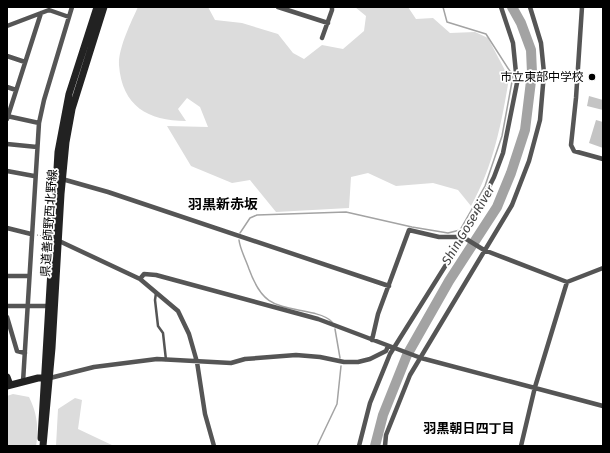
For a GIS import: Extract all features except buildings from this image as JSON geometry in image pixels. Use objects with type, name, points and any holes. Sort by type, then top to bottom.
[{"type":"main road","name":"県道善師野西北野線","points":[[42,446],[55,239],[57,158],[65,110],[97,7]]},
{"type":"main road","name":"県道善師野西北野線","points":[[47,378],[49,306],[55,239],[72,109],[104,7]]},
{"type":"main road","points":[[7,378],[9,386],[47,378]]},
{"type":"street","points":[[23,382],[34,176],[39,123],[44,100],[72,7]]},
{"type":"street","points":[[278,7],[328,23]]},
{"type":"street","points":[[322,38],[332,7]]},
{"type":"street","points":[[359,446],[370,403],[395,348],[463,237],[494,177],[503,153],[516,90],[513,43],[502,7]]},
{"type":"street","points":[[385,446],[386,436],[410,375],[512,205],[535,145],[540,120],[543,64],[537,25],[530,7]]},
{"type":"street","points":[[582,7],[576,98],[571,145],[574,151],[603,159]]},
{"type":"street","points":[[7,26],[49,10],[69,16]]},
{"type":"street","points":[[39,123],[7,117],[41,13]]},
{"type":"street","points":[[7,56],[25,62]]},
{"type":"street","points":[[7,87],[16,90]]},
{"type":"street","points":[[7,144],[37,147]]},
{"type":"street","points":[[7,171],[34,176]]},
{"type":"street","points":[[62,179],[108,192],[389,286]]},
{"type":"street","points":[[7,228],[31,234]]},
{"type":"street","points":[[372,340],[378,314],[409,230],[439,237],[463,237],[484,250],[566,282],[603,268]]},
{"type":"street","points":[[55,239],[140,279],[178,310],[189,334],[197,362],[205,414],[214,446]]},
{"type":"street","points":[[140,279],[144,274],[156,275],[318,320],[421,358],[476,374],[535,387],[603,406]]},
{"type":"street","points":[[7,276],[29,276]]},
{"type":"street","points":[[521,446],[535,387],[566,282]]},
{"type":"street","points":[[7,306],[49,306]]},
{"type":"street","points":[[7,317],[17,351],[25,353]]},
{"type":"street","points":[[47,378],[94,367],[151,360],[231,363],[245,359],[296,355],[320,357],[344,362],[358,362],[370,359],[386,351],[388,346]]},
{"type":"lane","points":[[156,293],[155,300],[158,326],[163,333],[166,360]]},
{"type":"path","points":[[31,234],[55,239]]},
{"type":"shaded area","points":[[138,7],[208,7],[215,20],[242,23],[278,34],[293,53],[304,59],[322,45],[343,49],[364,31],[366,16],[355,7],[408,7],[416,19],[433,18],[450,33],[475,32],[488,38],[509,78],[496,144],[479,191],[471,206],[458,190],[433,183],[396,186],[368,173],[351,177],[349,208],[276,212],[250,180],[232,183],[191,166],[167,126],[208,127],[200,107],[187,98],[178,109],[186,121],[160,118],[149,114],[131,101],[125,91],[121,79],[119,59],[126,36]]},
{"type":"shaded area","points":[[13,394],[29,397],[32,403],[37,421],[36,446],[7,446],[7,396]]},
{"type":"shaded area","points":[[75,398],[82,400],[78,429],[114,446],[56,446],[58,409]]},
{"type":"waterway","points":[[240,233],[250,218],[257,215],[346,212],[412,227],[448,233],[460,230],[485,186],[502,136],[513,76],[486,34],[447,22],[443,7]]},
{"type":"waterway","name":"Shin Gose River","points":[[375,446],[383,415],[407,355],[449,281],[497,207],[511,173],[525,130],[532,73],[531,50],[521,23],[512,7]]},
{"type":"waterway","points":[[239,240],[254,282],[266,298],[281,306],[323,316],[332,322]]},
{"type":"waterway","points":[[335,329],[340,358]]},
{"type":"waterway","points":[[317,446],[337,404],[341,366]]},
{"type":"place","name":"市立東部中学校","points":[[592,77]]},
{"type":"district","name":"羽黒新赤坂","points":[[223,204]]},
{"type":"district","name":"羽黒朝日四丁目","points":[[469,428]]}]
